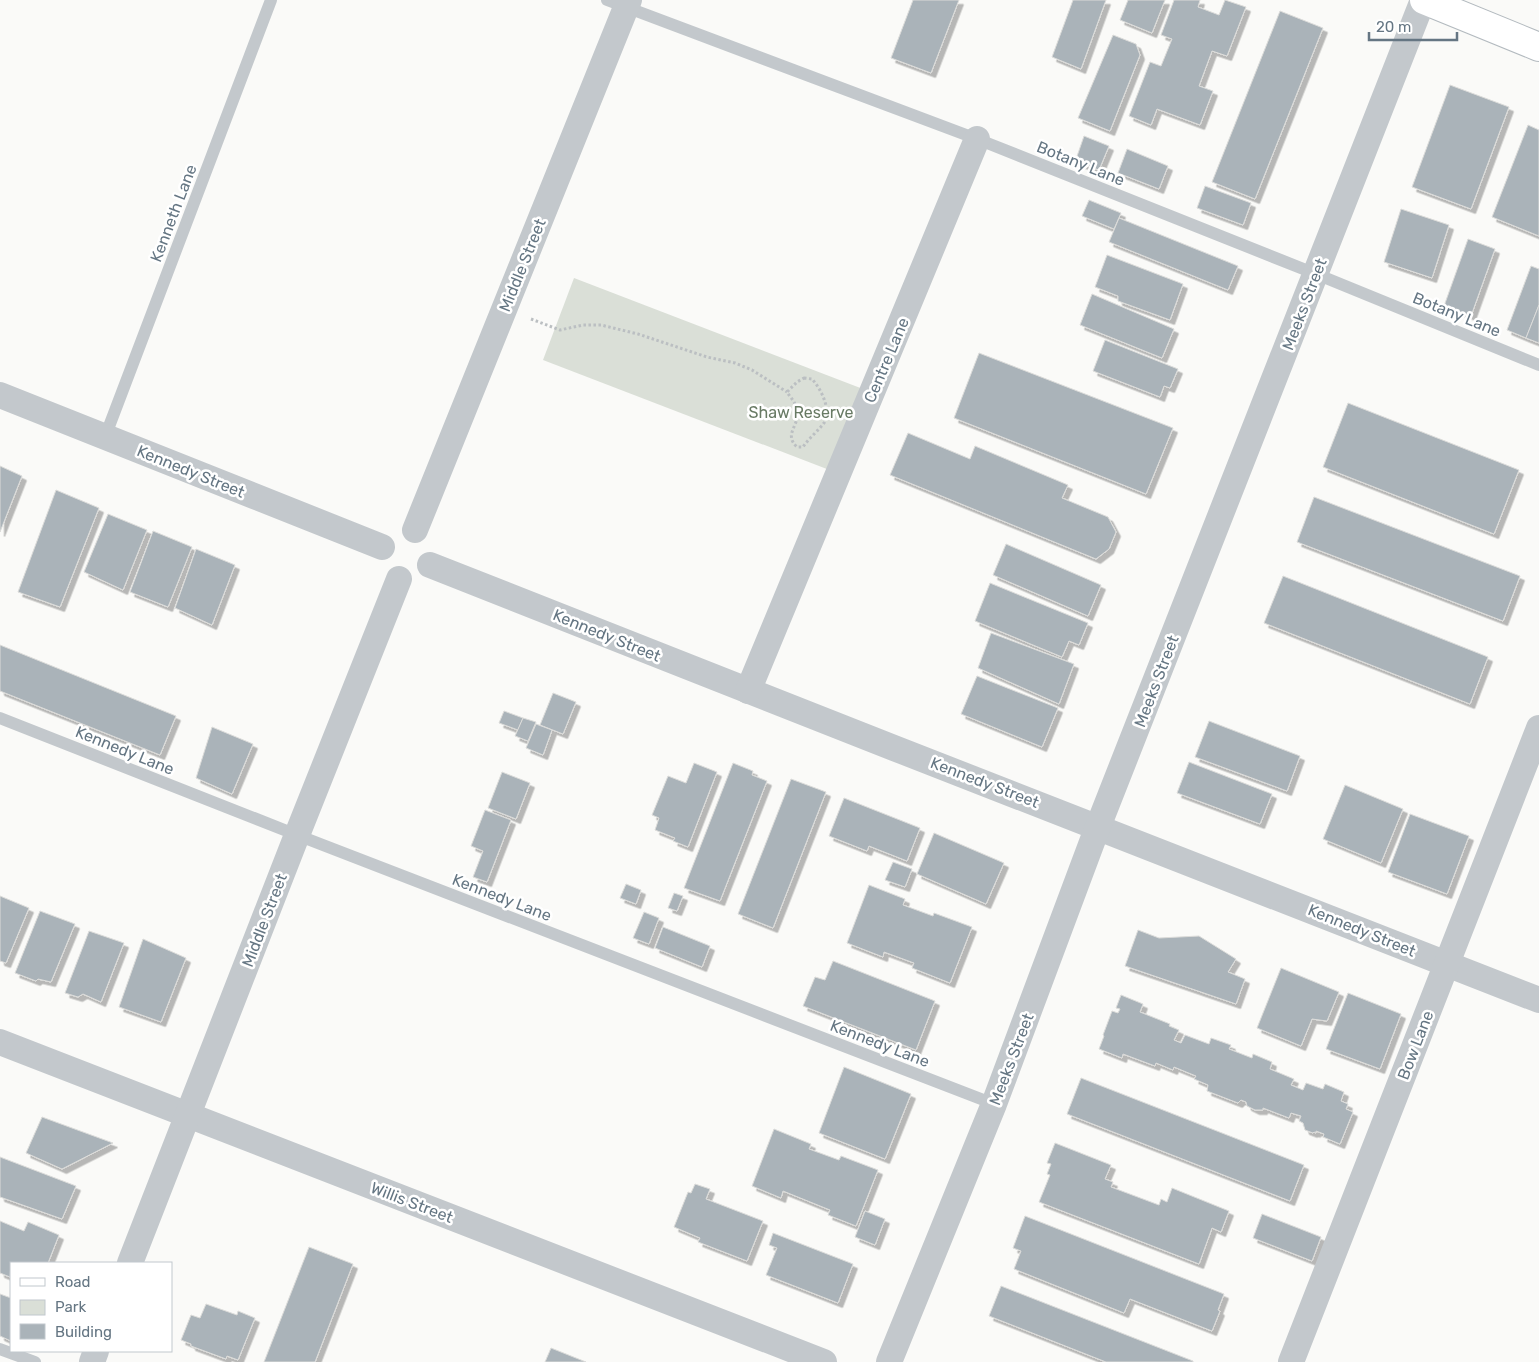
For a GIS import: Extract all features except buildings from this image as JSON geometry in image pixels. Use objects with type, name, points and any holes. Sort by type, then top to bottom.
[{"type":"street","points":[[1423,0],[1539,47]]},
{"type":"street","name":"Meeks Street","points":[[889,1362],[994,1104],[1099,826],[1423,0]]},
{"type":"street","name":"Middle Street","points":[[415,530],[504,309],[621,3]]},
{"type":"street","name":"Centre Lane","points":[[748,691],[977,139]]},
{"type":"street","name":"Kennedy Street","points":[[0,395],[382,547]]},
{"type":"street","points":[[415,530],[422,534],[430,543],[432,551],[430,565],[419,577],[410,580],[400,579],[391,575],[385,568],[382,560],[382,547],[386,539],[397,531],[415,530]]},
{"type":"street","name":"Kennedy Street","points":[[430,565],[1539,1000]]},
{"type":"street","name":"Middle Street","points":[[130,1262],[297,835],[400,579]]},
{"type":"street","name":"Bow Lane","points":[[1291,1362],[1539,728]]},
{"type":"street","name":"Willis Street","points":[[0,1042],[824,1362]]},
{"type":"lane","name":"Kenneth Lane","points":[[105,437],[270,0]]},
{"type":"lane","name":"Botany Lane","points":[[621,3],[977,139],[1539,365]]},
{"type":"lane","name":"Kennedy Lane","points":[[0,718],[297,835],[994,1104]]},
{"type":"lane","points":[[0,1349],[35,1362]]},
{"type":"path","points":[[504,309],[560,330],[582,325],[601,325],[638,334],[707,358],[735,363],[752,370],[787,392],[794,402],[797,417],[791,436],[792,442],[798,447],[803,447],[825,422],[824,400],[819,387],[812,379],[804,378],[787,392]]},
{"type":"green space","name":"Shaw Reserve","points":[[574,278],[863,389],[832,471],[543,360]]}]
